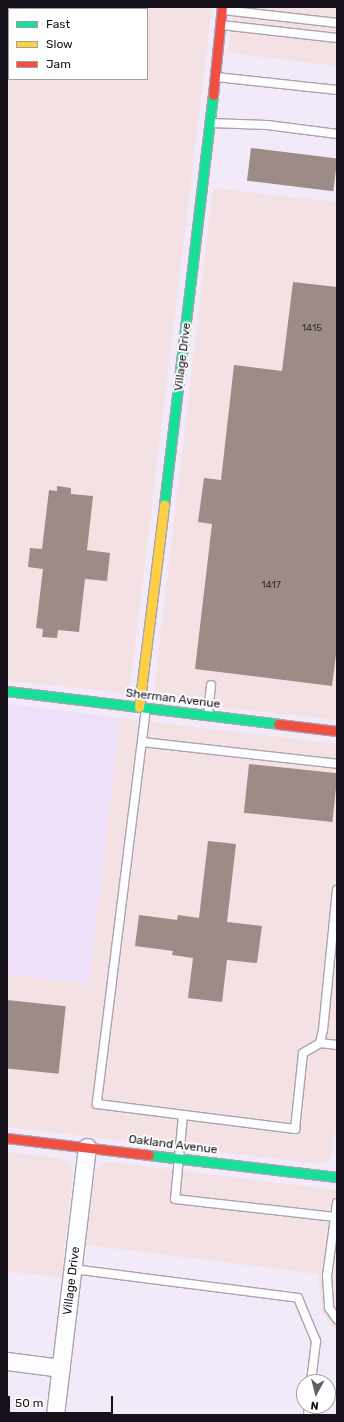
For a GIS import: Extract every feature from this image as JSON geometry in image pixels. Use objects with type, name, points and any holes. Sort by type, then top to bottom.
[{"type":"street","name":"Village Drive","points":[[143,707],[202,205],[222,8]]},
{"type":"street","name":"Sherman Avenue","points":[[7,691],[337,731]]},
{"type":"street","name":"Oakland Avenue","points":[[7,1138],[337,1177]]},
{"type":"street","name":"Village Drive","points":[[55,1415],[87,1147]]},
{"type":"street","points":[[7,1361],[61,1368]]},
{"type":"lane","points":[[222,8],[337,23]]},
{"type":"lane","points":[[220,25],[337,38]]},
{"type":"lane","points":[[215,77],[337,90]]},
{"type":"lane","points":[[210,123],[267,125],[337,134]]},
{"type":"lane","points":[[208,715],[211,686]]},
{"type":"lane","points":[[143,707],[142,742],[97,1104],[295,1129],[303,1053],[320,1043],[337,1045]]},
{"type":"lane","points":[[142,742],[337,764]]},
{"type":"lane","points":[[320,1043],[337,890]]},
{"type":"lane","points":[[183,1115],[174,1199],[335,1217]]},
{"type":"lane","points":[[337,1204],[327,1276],[329,1308],[337,1319]]},
{"type":"lane","points":[[73,1269],[298,1298],[316,1341],[312,1374]]},
{"type":"shaded area","points":[[7,7],[212,7],[130,686],[125,693],[7,681]]},
{"type":"shaded area","points":[[234,7],[337,7],[337,66],[228,53]]},
{"type":"shaded area","points":[[213,188],[337,202],[337,720],[167,701],[158,699],[154,692]]},
{"type":"shaded area","points":[[7,704],[120,718],[89,984],[7,974]]},
{"type":"shaded area","points":[[120,718],[337,744],[337,1112],[332,1153],[328,1161],[319,1164],[7,1127],[7,974],[89,984]]},
{"type":"shaded area","points":[[7,1152],[60,1158],[70,1164],[73,1172],[61,1278],[7,1271]]},
{"type":"shaded area","points":[[109,1162],[337,1190],[337,1333],[322,1312],[318,1274],[86,1245],[95,1171],[100,1165]]},
{"type":"building","points":[[251,148],[337,159],[333,191],[247,181]]},
{"type":"building","points":[[293,282],[337,287],[337,647],[332,686],[195,669],[212,524],[198,522],[204,478],[221,480],[234,365],[282,371]]},
{"type":"building","points":[[57,486],[71,488],[71,494],[93,496],[87,550],[110,553],[107,581],[85,579],[79,632],[58,630],[57,638],[42,637],[43,629],[36,628],[43,569],[28,567],[30,548],[42,549],[49,490],[57,491]]},
{"type":"building","points":[[249,764],[337,773],[332,822],[244,813]]},
{"type":"building","points":[[208,841],[236,844],[227,922],[262,926],[257,963],[227,960],[222,1002],[188,998],[193,958],[172,955],[173,951],[135,946],[139,915],[177,920],[178,915],[199,918]]},
{"type":"building","points":[[7,1000],[66,1006],[59,1074],[7,1068]]},
{"type":"traffic: fast","points":[[164,505],[213,95]]},
{"type":"traffic: fast","points":[[7,691],[278,724]]},
{"type":"traffic: fast","points":[[149,1155],[337,1177]]},
{"type":"traffic: slow","points":[[139,707],[164,505]]},
{"type":"traffic: jam","points":[[213,95],[222,7]]},
{"type":"traffic: jam","points":[[278,724],[337,731]]},
{"type":"traffic: jam","points":[[7,1138],[149,1155]]}]
